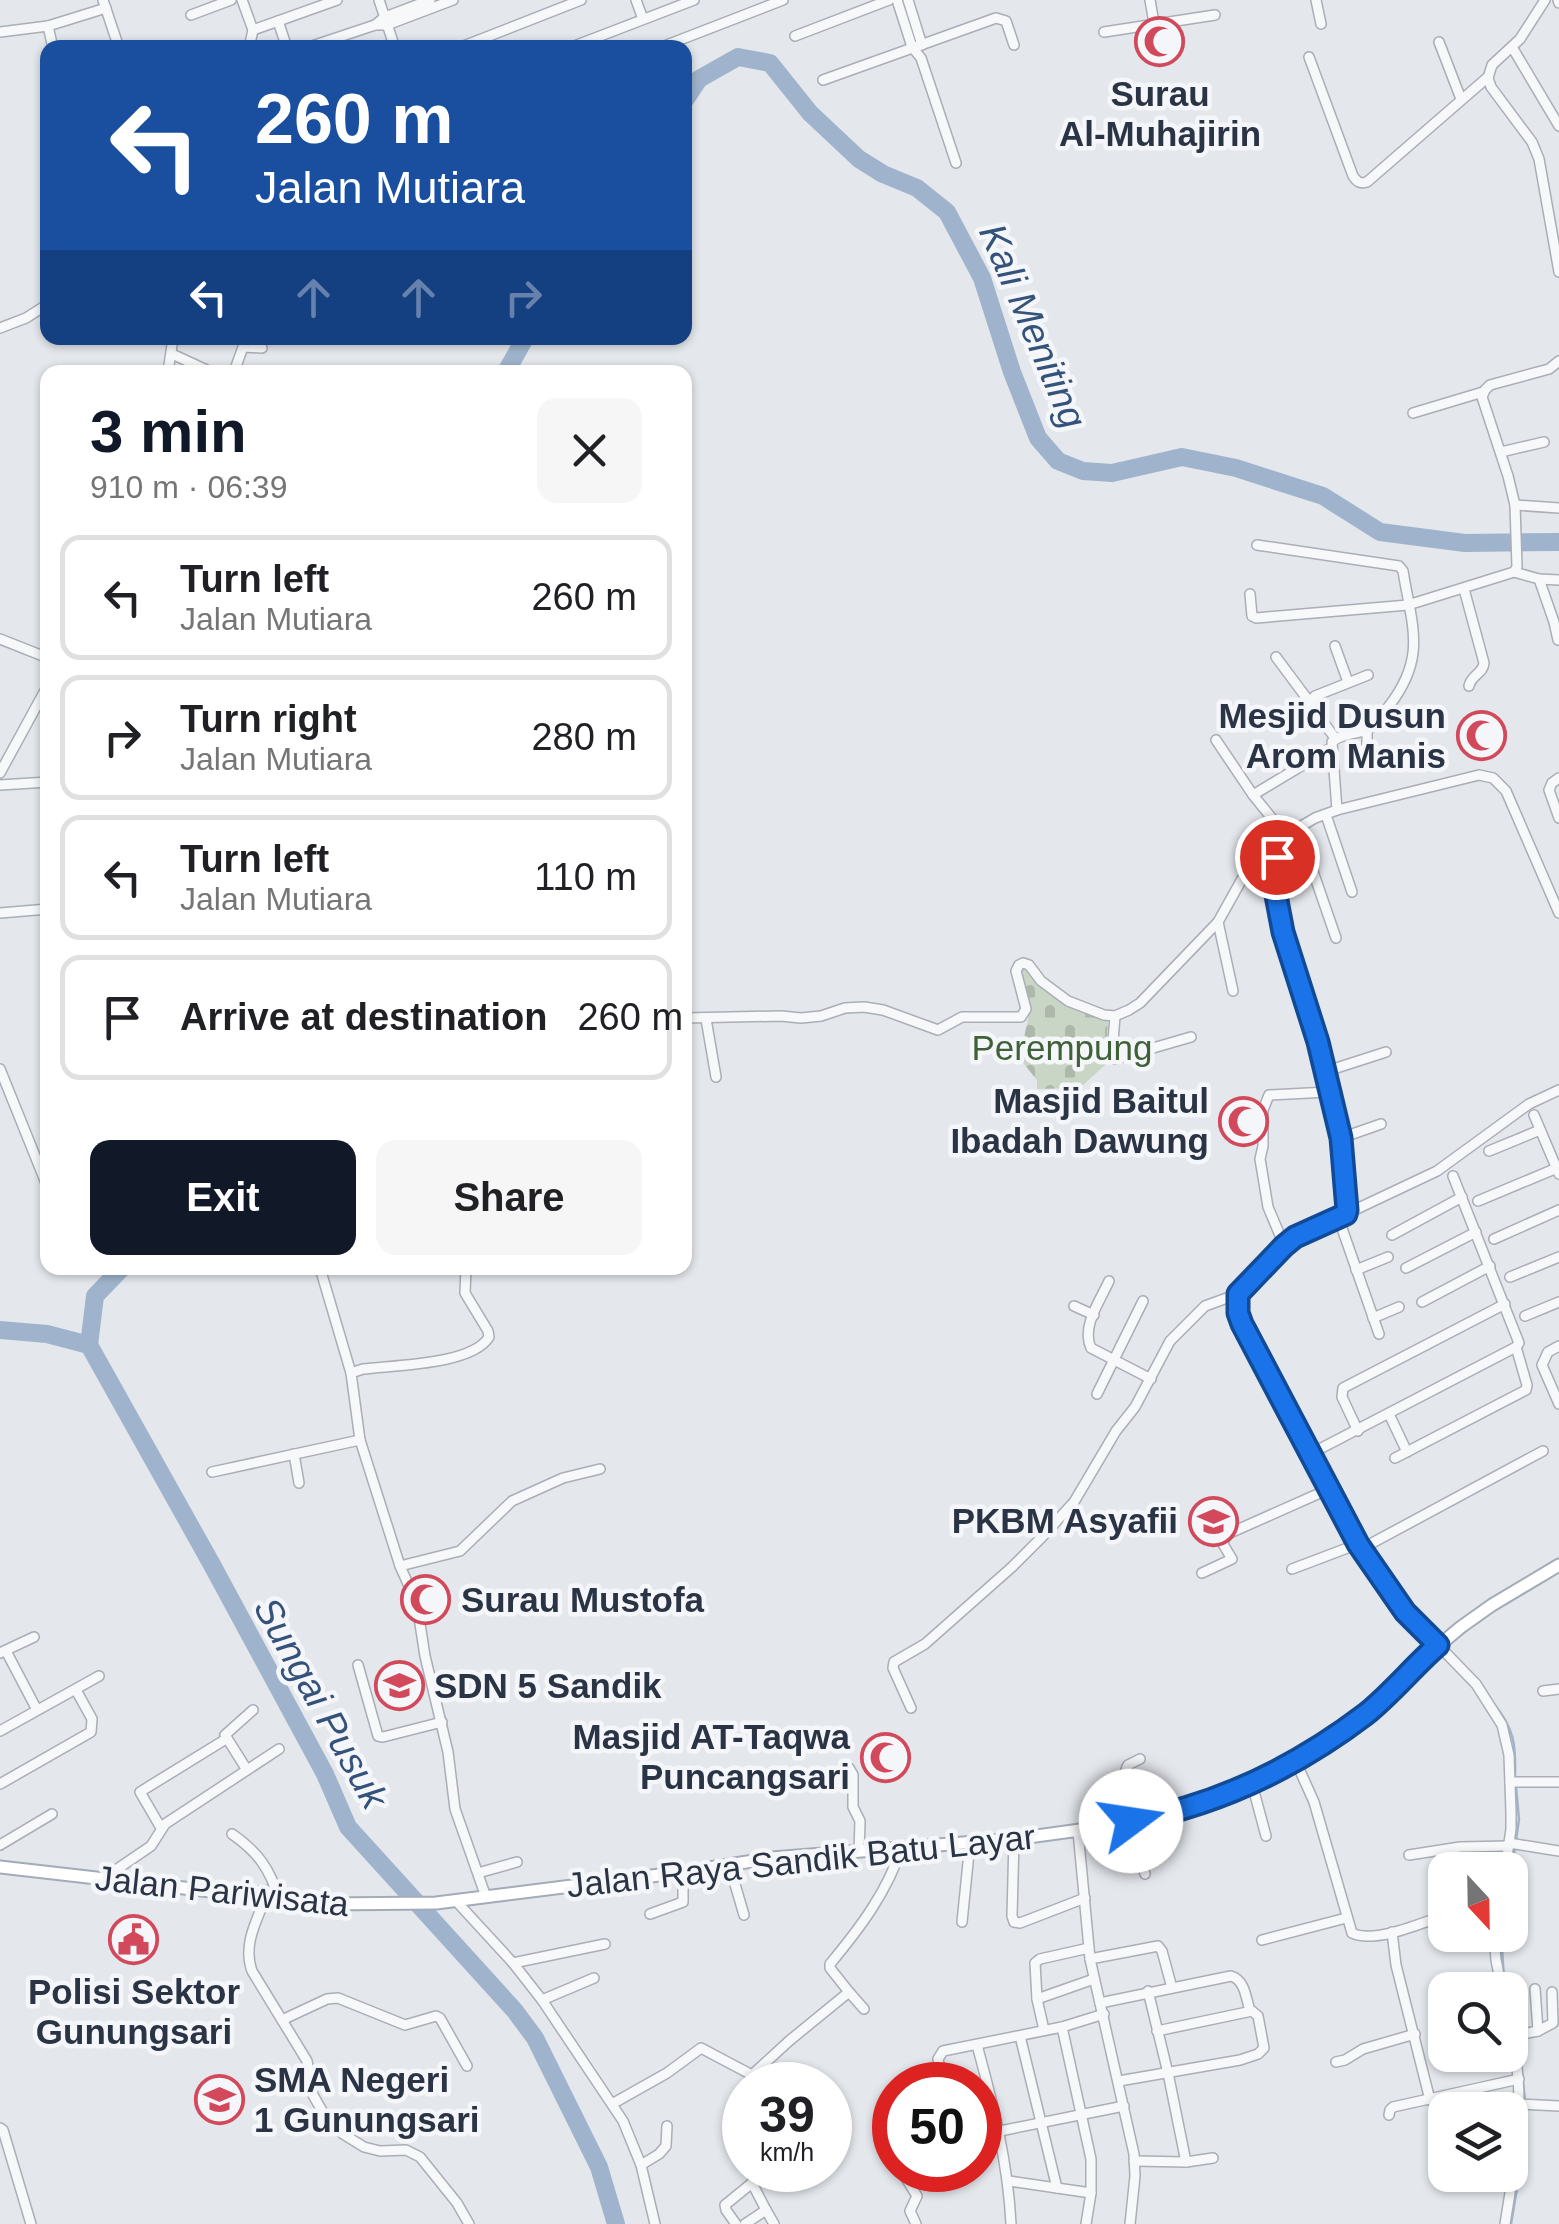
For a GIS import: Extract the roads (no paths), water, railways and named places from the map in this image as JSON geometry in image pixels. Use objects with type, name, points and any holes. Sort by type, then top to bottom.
[{"type":"main road","name":"Jalan Raya Sandik Batu Layar","points":[[446,1902],[730,1864],[1078,1831],[1228,1794],[1296,1762],[1368,1712],[1438,1645],[1492,1605],[1559,1566]]},
{"type":"main road","name":"Jalan Pariwisata","points":[[0,1868],[326,1904],[446,1902]]},
{"type":"street","points":[[191,15],[231,0]]},
{"type":"street","points":[[242,0],[253,30],[251,40]]},
{"type":"street","points":[[253,30],[337,0]]},
{"type":"street","points":[[379,0],[392,40]]},
{"type":"street","points":[[386,21],[430,0]]},
{"type":"street","points":[[331,40],[453,0]]},
{"type":"street","points":[[490,40],[581,0]]},
{"type":"street","points":[[636,0],[643,20]]},
{"type":"street","points":[[590,40],[694,0]]},
{"type":"street","points":[[680,40],[783,0]]},
{"type":"street","points":[[795,36],[889,0]]},
{"type":"street","points":[[897,0],[917,46],[956,162]]},
{"type":"street","points":[[908,0],[917,46]]},
{"type":"street","points":[[1150,0],[1154,23]]},
{"type":"street","points":[[1316,0],[1322,24]]},
{"type":"street","points":[[1308,58],[1353,176],[1357,182],[1367,182],[1488,77],[1492,65],[1512,48],[1545,0]]},
{"type":"street","points":[[0,32],[48,26],[105,4],[116,40]]},
{"type":"street","points":[[1104,32],[1216,15]]},
{"type":"street","points":[[822,80],[1000,18],[1006,20],[1014,45]]},
{"type":"street","points":[[278,21],[284,40]]},
{"type":"street","points":[[48,26],[51,40]]},
{"type":"street","points":[[1439,42],[1461,100]]},
{"type":"street","points":[[1512,48],[1559,126]]},
{"type":"street","points":[[1488,77],[1491,87],[1532,142],[1539,159],[1559,272]]},
{"type":"street","points":[[0,328],[40,309]]},
{"type":"street","points":[[170,365],[172,345]]},
{"type":"street","points":[[237,365],[243,347],[262,348]]},
{"type":"street","points":[[172,354],[196,365]]},
{"type":"street","points":[[1413,413],[1549,370],[1559,361]]},
{"type":"street","points":[[1484,392],[1482,402],[1516,508],[1515,569]]},
{"type":"street","points":[[1500,452],[1544,442]]},
{"type":"street","points":[[1516,508],[1559,508]]},
{"type":"street","points":[[1253,796],[1333,743],[1376,723],[1410,672],[1414,648],[1404,572],[1399,566],[1257,545]]},
{"type":"street","points":[[1250,594],[1252,616],[1256,618],[1408,604],[1464,589],[1515,569],[1539,579],[1559,580]]},
{"type":"street","points":[[1539,579],[1558,640]]},
{"type":"street","points":[[1464,589],[1484,663],[1469,686]]},
{"type":"street","points":[[0,639],[40,655]]},
{"type":"street","points":[[1335,646],[1348,682]]},
{"type":"street","points":[[1276,657],[1333,743],[1338,810]]},
{"type":"street","points":[[1310,704],[1315,696],[1368,674]]},
{"type":"street","points":[[0,773],[40,700]]},
{"type":"street","points":[[1367,730],[1367,747]]},
{"type":"street","points":[[1216,740],[1253,796],[1287,837]]},
{"type":"street","points":[[692,1018],[802,1018],[864,1007],[938,1030],[959,1018],[1018,1018],[1026,1009],[1016,970],[1022,963],[1068,1001],[1115,1016],[1140,1004],[1218,922],[1242,879],[1270,864],[1287,837],[1298,828],[1338,810],[1479,775],[1493,778],[1506,791],[1559,913]]},
{"type":"street","points":[[1559,778],[1549,790],[1559,818]]},
{"type":"street","points":[[0,785],[40,782]]},
{"type":"street","points":[[1326,814],[1352,892]]},
{"type":"street","points":[[1298,828],[1336,938]]},
{"type":"street","points":[[1270,864],[1283,932],[1318,1042],[1341,1138],[1342,1215],[1379,1334]]},
{"type":"street","points":[[0,912],[40,910]]},
{"type":"street","points":[[1218,922],[1233,991]]},
{"type":"street","points":[[1115,1016],[1112,1054],[1116,1059],[1191,1037]]},
{"type":"street","points":[[706,1018],[716,1077]]},
{"type":"street","points":[[1324,1072],[1386,1052]]},
{"type":"street","points":[[0,1068],[40,1168]]},
{"type":"street","points":[[912,1708],[893,1668],[894,1662],[926,1644],[1012,1567],[1074,1502],[1116,1431],[1135,1407],[1170,1341],[1192,1317],[1212,1302],[1238,1294],[1284,1246],[1304,1232],[1438,1171],[1522,1109],[1559,1090]]},
{"type":"street","points":[[1284,1246],[1268,1207],[1260,1159],[1264,1105],[1268,1095],[1328,1092]]},
{"type":"street","points":[[1478,1201],[1558,1171],[1534,1116]]},
{"type":"street","points":[[1341,1138],[1381,1124]]},
{"type":"street","points":[[1489,1152],[1540,1130]]},
{"type":"street","points":[[1394,1458],[1526,1390],[1528,1385],[1516,1347],[1518,1338],[1454,1176]]},
{"type":"street","points":[[1392,1234],[1462,1197]]},
{"type":"street","points":[[1494,1239],[1559,1210]]},
{"type":"street","points":[[1406,1268],[1476,1232]]},
{"type":"street","points":[[1356,1270],[1388,1257]]},
{"type":"street","points":[[1510,1277],[1559,1257]]},
{"type":"street","points":[[1422,1302],[1490,1266]]},
{"type":"street","points":[[322,1275],[351,1373],[360,1440],[418,1611],[442,1722],[455,1808],[486,1897]]},
{"type":"street","points":[[351,1373],[362,1368],[458,1356],[486,1342],[488,1331],[465,1294],[466,1275]]},
{"type":"street","points":[[1109,1281],[1087,1331],[1088,1344],[1151,1379]]},
{"type":"street","points":[[1238,1294],[1242,1324],[1360,1547],[1405,1612],[1476,1684],[1502,1725],[1515,1783],[1511,1852]]},
{"type":"street","points":[[1098,1394],[1142,1301]]},
{"type":"street","points":[[1525,1316],[1559,1302]]},
{"type":"street","points":[[1358,1431],[1342,1397],[1343,1388],[1505,1304]]},
{"type":"street","points":[[1074,1306],[1094,1314]]},
{"type":"street","points":[[1373,1318],[1399,1308]]},
{"type":"street","points":[[1559,1346],[1551,1350],[1542,1365],[1559,1404]]},
{"type":"street","points":[[1310,1454],[1516,1347]]},
{"type":"street","points":[[1389,1414],[1407,1452]]},
{"type":"street","points":[[212,1472],[360,1440]]},
{"type":"street","points":[[1292,1569],[1360,1547],[1543,1450]]},
{"type":"street","points":[[294,1454],[300,1483]]},
{"type":"street","points":[[400,1566],[460,1551],[512,1500],[563,1478],[600,1469]]},
{"type":"street","points":[[1202,1574],[1232,1559],[1224,1544],[1230,1534],[1330,1489]]},
{"type":"street","points":[[34,1636],[3,1652],[37,1710]]},
{"type":"street","points":[[358,1665],[378,1736],[442,1722]]},
{"type":"street","points":[[0,1730],[99,1676]]},
{"type":"street","points":[[1542,1691],[1559,1689]]},
{"type":"street","points":[[0,1784],[91,1732],[93,1721],[76,1690]]},
{"type":"street","points":[[247,1770],[226,1734],[253,1710]]},
{"type":"street","points":[[161,1828],[137,1787],[226,1739]]},
{"type":"street","points":[[102,1880],[151,1846],[161,1828],[279,1750]]},
{"type":"street","points":[[1140,1759],[1123,1772],[1145,1874]]},
{"type":"street","points":[[1296,1762],[1314,1802],[1350,1930],[1358,1936],[1392,1932],[1428,1921]]},
{"type":"street","points":[[844,1768],[853,1774],[853,1804],[860,1821],[859,1850]]},
{"type":"street","points":[[1515,1783],[1559,1782]]},
{"type":"street","points":[[1252,1784],[1266,1836]]},
{"type":"street","points":[[0,1845],[52,1814]]},
{"type":"street","points":[[1078,1831],[1094,1980],[1134,2160],[1130,2224]]},
{"type":"street","points":[[232,1834],[249,1846],[271,1876],[273,1896],[247,1952],[252,1971],[307,2060],[313,2096],[325,2116],[364,2147],[380,2152],[406,2150],[420,2157],[470,2224]]},
{"type":"street","points":[[1014,1839],[1014,1922],[1085,1898]]},
{"type":"street","points":[[962,1922],[970,1842]]},
{"type":"street","points":[[1408,1855],[1513,1844],[1559,1851]]},
{"type":"street","points":[[864,2010],[830,1964],[879,1898],[902,1846]]},
{"type":"street","points":[[478,1873],[517,1862]]},
{"type":"street","points":[[730,1864],[744,1914]]},
{"type":"street","points":[[650,1914],[683,1902],[683,1872]]},
{"type":"street","points":[[446,1902],[513,1963],[612,2104],[641,2165],[656,2224]]},
{"type":"street","points":[[1262,1940],[1346,1918]]},
{"type":"street","points":[[1392,1932],[1396,1966],[1428,2092]]},
{"type":"street","points":[[513,1963],[605,1944]]},
{"type":"street","points":[[1044,2030],[1034,1968],[1038,1960],[1156,1946],[1162,1952],[1172,1988]]},
{"type":"street","points":[[1100,2003],[1229,1976],[1242,1983],[1250,2011],[1258,2016],[1264,2045],[1261,2053],[1119,2081]]},
{"type":"street","points":[[542,2000],[594,1978]]},
{"type":"street","points":[[1037,1999],[1094,1980]]},
{"type":"street","points":[[1535,1990],[1538,2031]]},
{"type":"street","points":[[765,2062],[849,1992]]},
{"type":"street","points":[[1148,1992],[1186,2162]]},
{"type":"street","points":[[1528,2031],[1538,2031],[1555,2021],[1552,1992]]},
{"type":"street","points":[[282,2020],[333,1998],[405,2026],[436,2016],[467,2066]]},
{"type":"street","points":[[1157,2031],[1250,2011]]},
{"type":"street","points":[[938,2062],[943,2051],[1062,2027],[1104,2014]]},
{"type":"street","points":[[1062,2027],[1090,2159],[1091,2193],[1086,2224]]},
{"type":"street","points":[[1336,2062],[1363,2049],[1415,2034]]},
{"type":"street","points":[[1020,2036],[1057,2188]]},
{"type":"street","points":[[977,2044],[982,2062]]},
{"type":"street","points":[[612,2104],[666,2074],[701,2048],[727,2062]]},
{"type":"street","points":[[1519,2072],[1521,2092]]},
{"type":"street","points":[[1464,2092],[1520,2079]]},
{"type":"street","points":[[1389,2115],[1393,2107],[1428,2100]]},
{"type":"street","points":[[1528,2105],[1559,2106]]},
{"type":"street","points":[[1002,2130],[1124,2106]]},
{"type":"street","points":[[641,2165],[666,2146],[666,2126]]},
{"type":"street","points":[[0,2128],[31,2224]]},
{"type":"street","points":[[1002,2142],[1011,2224]]},
{"type":"street","points":[[1134,2160],[1186,2162],[1213,2158]]},
{"type":"street","points":[[1009,2182],[1091,2193]]},
{"type":"street","points":[[736,2224],[725,2205],[752,2183],[774,2224]]},
{"type":"street","points":[[915,2192],[917,2196],[910,2210],[916,2224]]},
{"type":"street","points":[[1505,2224],[1510,2192]]},
{"type":"street","points":[[745,2224],[766,2210]]},
{"type":"waterway","name":"Kali Meniting","points":[[692,90],[699,79],[738,57],[770,63],[810,113],[859,159],[917,188],[947,212],[982,278],[1038,438],[1058,461],[1083,471],[1112,473],[1182,457],[1236,468],[1323,496],[1380,532],[1465,543],[1559,542]]},
{"type":"waterway","name":"Kali Meniting","points":[[510,365],[521,345]]},
{"type":"waterway","name":"Kali Meniting","points":[[0,1330],[47,1334],[89,1345],[95,1296],[115,1275]]},
{"type":"waterway","name":"Sungai Pusuk","points":[[89,1345],[325,1774],[348,1827],[535,2038],[599,2167],[616,2224]]},
{"type":"waterway","points":[[1493,1703],[1512,1737],[1515,1776]]},
{"type":"waterway","points":[[1516,1787],[1516,1840]]},
{"type":"waterway","points":[[1514,1852],[1515,1848]]},
{"type":"waterway","points":[[1502,1952],[1504,1972]]},
{"type":"waterway","points":[[1522,2072],[1524,2092]]},
{"type":"waterway","points":[[1511,2224],[1516,2192]]},
{"type":"place","name":"Surau Al-Muhajirin","points":[[1160,42]]},
{"type":"place","name":"Mesjid Dusun Arom Manis","points":[[1481,736]]},
{"type":"place","name":"Masjid Baitul Ibadah Dawung","points":[[1244,1121]]},
{"type":"place","name":"PKBM Asyafii","points":[[1213,1521]]},
{"type":"place","name":"Surau Mustofa","points":[[426,1600]]},
{"type":"place","name":"SDN 5 Sandik","points":[[399,1686]]},
{"type":"place","name":"Masjid AT-Taqwa Puncangsari","points":[[885,1757]]},
{"type":"place","name":"Polisi Sektor Gunungsari","points":[[134,1940]]},
{"type":"place","name":"SMA Negeri 1 Gunungsari","points":[[219,2100]]},
{"type":"park label","name":"Perempung","points":[[1062,1048]]}]
